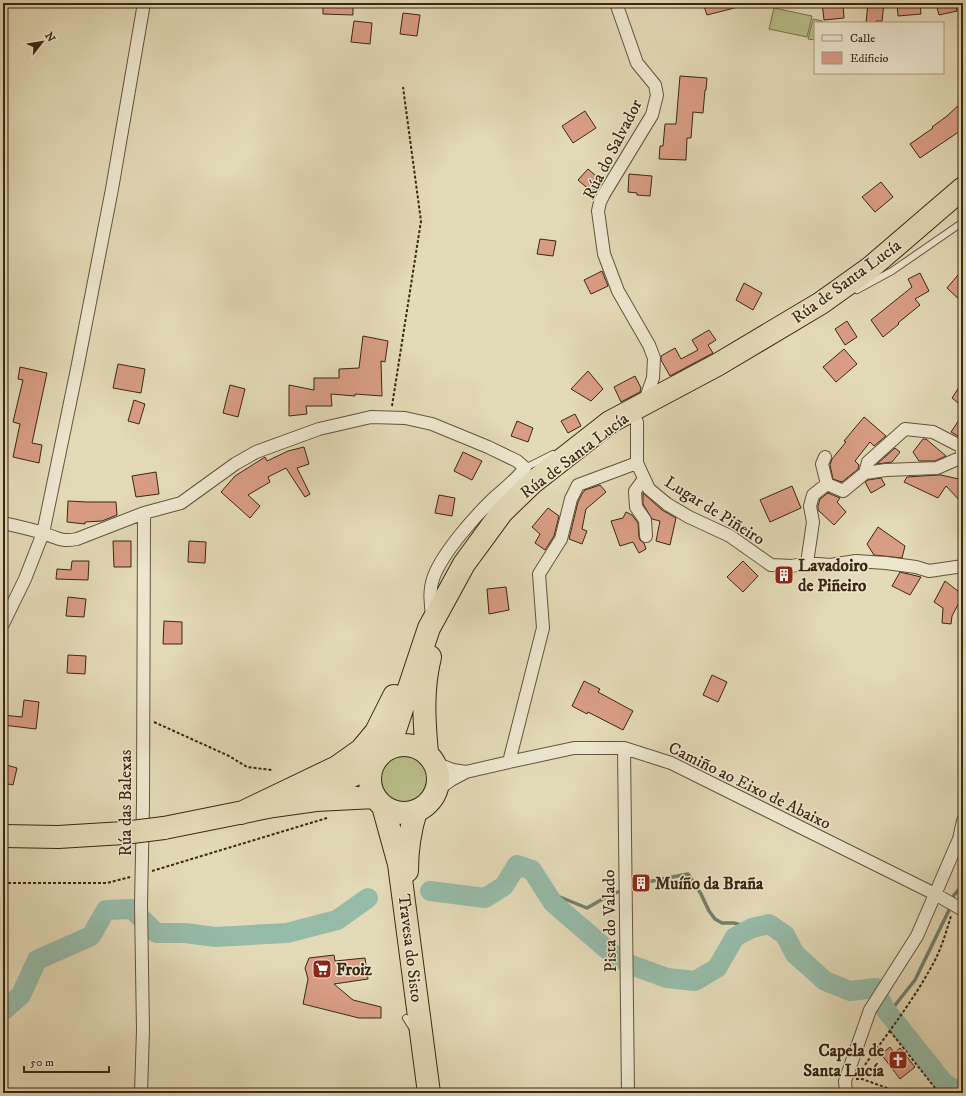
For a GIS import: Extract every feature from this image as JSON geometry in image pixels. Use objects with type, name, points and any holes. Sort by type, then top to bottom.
[{"type":"highway","name":"Rúa de Santa Lucía","points":[[431,758],[424,707],[427,650],[444,623],[473,570],[512,520],[540,492],[579,461],[626,428],[752,355],[850,293],[931,229],[954,202],[963,188]]},
{"type":"highway","name":"Rúa de Santa Lucía","points":[[389,748],[427,650],[433,621],[444,592],[502,512],[532,483],[610,422],[717,365],[821,303],[870,268],[954,202]]},
{"type":"highway","points":[[241,813],[337,767],[360,750],[376,732],[411,659],[427,650]]},
{"type":"highway","points":[[273,806],[336,785],[373,764],[380,755],[389,748],[399,745],[409,745],[418,748],[431,758],[438,772],[439,781],[437,790],[432,799],[425,806],[416,811],[405,813],[393,812],[379,801],[370,786],[370,775],[373,764]]},
{"type":"highway","points":[[3,836],[58,837],[124,833],[164,828],[273,806],[316,800],[379,801]]},
{"type":"highway","name":"Travesa do Sisto","points":[[379,801],[396,848],[401,875],[430,1093]]},
{"type":"highway","name":"Travesa do Sisto","points":[[416,811],[408,848],[407,873],[436,1093]]},
{"type":"street","points":[[3,624],[25,579],[43,533],[78,369],[112,189],[144,3]]},
{"type":"street","name":"Rúa do Salvador","points":[[616,3],[637,63],[654,85],[658,95],[652,115],[604,194],[598,211],[604,254],[618,291],[650,345],[654,358],[653,378],[646,403]]},
{"type":"street","name":"Rúa de Santa Lucía","points":[[954,202],[963,182]]},
{"type":"street","points":[[3,523],[43,533],[59,540],[68,541],[77,539],[144,513],[181,503],[235,464],[256,452],[319,429],[372,417],[405,418],[432,424],[488,447],[517,462],[525,468],[518,478],[486,506],[470,524],[446,555],[434,576],[444,592],[450,598],[427,650]]},
{"type":"street","name":"Lugar de Piñeiro","points":[[637,422],[637,463],[649,489],[667,504],[689,517],[730,536],[771,565],[792,566],[807,563],[830,565],[856,561],[916,567],[929,571],[963,566]]},
{"type":"street","points":[[827,484],[843,491],[865,473],[886,470],[937,468],[963,452],[933,432],[904,429],[868,462],[865,473]]},
{"type":"street","points":[[825,457],[822,464],[827,484]]},
{"type":"street","points":[[509,762],[543,628],[539,574],[561,539],[571,499],[578,485],[637,463]]},
{"type":"street","points":[[444,592],[456,590],[480,550],[518,504],[532,490],[547,481],[559,477]]},
{"type":"street","points":[[644,479],[636,491],[636,507],[645,520],[646,536]]},
{"type":"street","points":[[807,563],[813,522],[810,506],[814,494],[827,484]]},
{"type":"street","name":"Rúa das Balexas","points":[[141,1093],[143,1030],[141,904],[144,513]]},
{"type":"street","points":[[444,592],[443,568],[446,555]]},
{"type":"street","name":"Camiño ao Eixo de Abaixo","points":[[466,772],[574,748],[624,748],[670,763],[951,904]]},
{"type":"street","name":"Pista do Valado","points":[[624,748],[628,1093]]},
{"type":"street","points":[[431,758],[454,770],[466,772]]},
{"type":"street","points":[[437,790],[466,772]]},
{"type":"street","points":[[846,1093],[844,1081],[870,1010],[917,936],[951,904],[959,839],[963,821]]},
{"type":"lane","name":"Rúa de Santa Lucía","points":[[850,293],[892,271],[963,222]]},
{"type":"lane","points":[[574,442],[610,422]]},
{"type":"lane","points":[[525,468],[556,452]]},
{"type":"lane","points":[[396,896],[401,875]]},
{"type":"lane","points":[[406,1018],[416,1032],[424,1093]]},
{"type":"path","points":[[390,417],[420,221],[403,87]]},
{"type":"path","points":[[143,716],[229,756],[247,767],[272,770]]},
{"type":"path","points":[[3,883],[107,883],[142,874],[327,818]]},
{"type":"path","points":[[901,1093],[862,1079],[854,1079],[898,1020],[934,962],[942,944],[951,904],[963,884]]},
{"type":"path","points":[[890,1031],[939,1093]]},
{"type":"green space","points":[[774,8],[812,16],[807,37],[769,29]]},
{"type":"green space","points":[[813,19],[823,21],[814,22],[814,40],[808,39]]},
{"type":"green space","points":[[404,753],[418,757],[425,764],[429,778],[425,792],[418,799],[404,803],[390,799],[383,792],[379,778],[383,764],[390,757]]},
{"type":"building","points":[[323,3],[353,3],[353,15],[323,14]]},
{"type":"building","points":[[703,3],[741,3],[742,6],[707,15]]},
{"type":"building","points":[[822,3],[843,3],[844,18],[824,20]]},
{"type":"building","points":[[868,3],[884,3],[882,21],[866,22]]},
{"type":"building","points":[[897,3],[920,3],[921,14],[898,16]]},
{"type":"building","points":[[936,3],[955,3],[957,11],[939,15]]},
{"type":"building","points":[[403,13],[420,15],[417,36],[400,34]]},
{"type":"building","points":[[354,21],[372,23],[370,44],[351,42]]},
{"type":"building","points":[[680,76],[707,78],[703,113],[693,112],[691,138],[687,138],[686,160],[659,159],[660,146],[663,146],[665,124],[676,124]]},
{"type":"building","points":[[963,101],[963,129],[920,158],[910,144],[933,128],[932,127],[947,116]]},
{"type":"building","points":[[585,111],[596,128],[573,143],[562,126]]},
{"type":"building","points":[[588,169],[602,181],[592,192],[578,180]]},
{"type":"building","points":[[629,174],[652,176],[650,196],[637,195],[637,193],[628,192]]},
{"type":"building","points":[[881,182],[893,197],[875,212],[862,197]]},
{"type":"building","points":[[540,239],[556,241],[553,256],[537,254]]},
{"type":"building","points":[[963,269],[963,303],[947,288]]},
{"type":"building","points":[[602,271],[608,286],[591,294],[584,280]]},
{"type":"building","points":[[920,273],[929,291],[915,299],[920,305],[883,337],[871,320],[912,287],[908,279]]},
{"type":"building","points":[[744,283],[762,293],[753,310],[736,300]]},
{"type":"building","points":[[847,321],[857,337],[845,345],[835,329]]},
{"type":"building","points":[[709,330],[716,340],[708,345],[713,353],[670,376],[661,360],[661,356],[675,348],[681,359],[698,350],[692,340]]},
{"type":"building","points":[[363,336],[388,341],[385,362],[381,361],[382,396],[331,394],[332,406],[306,406],[307,414],[289,416],[289,385],[314,390],[314,378],[339,378],[339,369],[359,368]]},
{"type":"building","points":[[844,349],[857,364],[836,382],[823,367]]},
{"type":"building","points":[[118,364],[145,369],[141,393],[113,388]]},
{"type":"building","points":[[20,367],[47,373],[32,443],[42,445],[39,463],[13,457],[20,424],[13,422],[23,380],[18,379]]},
{"type":"building","points":[[588,371],[603,389],[591,401],[571,389]]},
{"type":"building","points":[[635,376],[641,388],[640,392],[621,402],[614,387]]},
{"type":"building","points":[[963,381],[963,407],[952,398]]},
{"type":"building","points":[[230,385],[245,389],[238,417],[223,413]]},
{"type":"building","points":[[134,400],[145,404],[139,424],[128,421]]},
{"type":"building","points":[[575,414],[581,426],[568,433],[561,421]]},
{"type":"building","points":[[963,414],[963,439],[951,432]]},
{"type":"building","points":[[864,417],[886,436],[874,446],[870,442],[855,461],[859,465],[858,469],[842,482],[833,479],[830,465],[832,459],[846,442],[844,441]]},
{"type":"building","points":[[517,421],[533,428],[528,442],[511,436]]},
{"type":"building","points":[[923,439],[926,439],[946,456],[935,461],[919,461],[913,452]]},
{"type":"building","points":[[304,447],[309,464],[297,468],[310,494],[305,497],[286,468],[268,477],[270,482],[248,495],[260,506],[250,518],[221,492],[235,476],[265,457],[267,461],[288,451]]},
{"type":"building","points":[[895,448],[900,452],[892,462],[877,464]]},
{"type":"building","points":[[463,452],[482,461],[472,480],[454,471]]},
{"type":"building","points":[[156,472],[159,494],[136,497],[132,476]]},
{"type":"building","points":[[941,475],[963,480],[963,504],[946,486],[938,498],[904,482],[907,477]]},
{"type":"building","points":[[881,478],[885,485],[871,493],[865,482],[868,480]]},
{"type":"building","points":[[600,485],[606,492],[586,509],[582,529],[587,531],[582,544],[569,539],[578,502],[582,494],[585,490]]},
{"type":"building","points":[[792,486],[801,508],[770,522],[760,500]]},
{"type":"building","points":[[643,493],[662,510],[676,518],[670,545],[656,541],[660,521],[652,519],[643,504]]},
{"type":"building","points":[[828,493],[840,498],[837,502],[846,512],[834,525],[818,510],[820,499]]},
{"type":"building","points":[[439,495],[455,498],[452,516],[435,513]]},
{"type":"building","points":[[68,501],[116,502],[117,515],[102,521],[85,522],[85,524],[67,522]]},
{"type":"building","points":[[548,508],[559,516],[554,536],[545,550],[535,543],[540,534],[532,527]]},
{"type":"building","points":[[626,512],[632,515],[638,523],[639,537],[644,543],[646,549],[639,553],[633,542],[620,546],[611,521],[623,518]]},
{"type":"building","points":[[878,527],[905,546],[902,558],[874,555],[867,544]]},
{"type":"building","points":[[113,541],[131,541],[131,567],[114,567]]},
{"type":"building","points":[[189,541],[206,542],[205,563],[188,562]]},
{"type":"building","points":[[72,561],[89,561],[88,580],[56,579],[57,569],[71,570]]},
{"type":"building","points":[[743,561],[758,576],[743,592],[727,577]]},
{"type":"building","points":[[900,572],[921,577],[910,595],[892,586]]},
{"type":"building","points":[[945,581],[963,595],[952,616],[951,624],[942,623],[943,608],[934,602]]},
{"type":"building","points":[[506,587],[509,610],[489,614],[487,589]]},
{"type":"building","points":[[68,597],[86,599],[84,617],[66,616]]},
{"type":"building","points":[[164,621],[182,622],[182,644],[163,644]]},
{"type":"building","points":[[68,655],[86,656],[85,674],[67,673]]},
{"type":"building","points":[[712,675],[727,682],[718,702],[703,695]]},
{"type":"building","points":[[584,681],[600,689],[598,692],[633,711],[623,730],[588,712],[587,714],[572,706]]},
{"type":"building","points":[[24,700],[39,702],[36,729],[3,725],[3,715],[22,717]]},
{"type":"building","points":[[3,764],[17,768],[13,785],[3,783]]},
{"type":"building","points":[[334,955],[335,961],[365,958],[368,979],[334,984],[353,1000],[381,1007],[381,1018],[359,1018],[303,1004],[308,979],[305,968],[309,958]]},
{"type":"building","name":"Capela de Santa Lucía","points":[[890,1047],[894,1053],[900,1048],[915,1067],[900,1079],[881,1054]]},
{"type":"waterway","points":[[430,891],[485,898],[504,886],[517,865],[532,870],[553,903],[610,952],[631,965],[667,978],[695,981],[717,968],[735,937],[752,928],[769,924],[785,935],[795,954],[825,981],[850,991],[875,988],[885,1009],[944,1083],[960,1093]]},
{"type":"waterway","points":[[647,882],[688,874],[715,919],[722,923],[734,923],[752,928]]},
{"type":"waterway","points":[[629,888],[637,884]]},
{"type":"waterway","points":[[952,900],[954,895],[963,885]]},
{"type":"waterway","points":[[545,891],[587,908],[608,896],[623,890]]},
{"type":"waterway","points":[[3,1011],[21,995],[37,960],[91,936],[106,910],[132,909],[156,933],[185,933],[215,937],[287,933],[337,920],[368,898]]},
{"type":"waterway","points":[[888,1014],[915,980],[951,906]]},
{"type":"place","name":"Lavadoiro de Piñeiro","points":[[784,575]]},
{"type":"place","name":"Muíño da Braña","points":[[641,883]]},
{"type":"place","name":"Froiz","points":[[322,969]]},
{"type":"place","name":"Capela de Santa Lucía","points":[[898,1060]]}]
